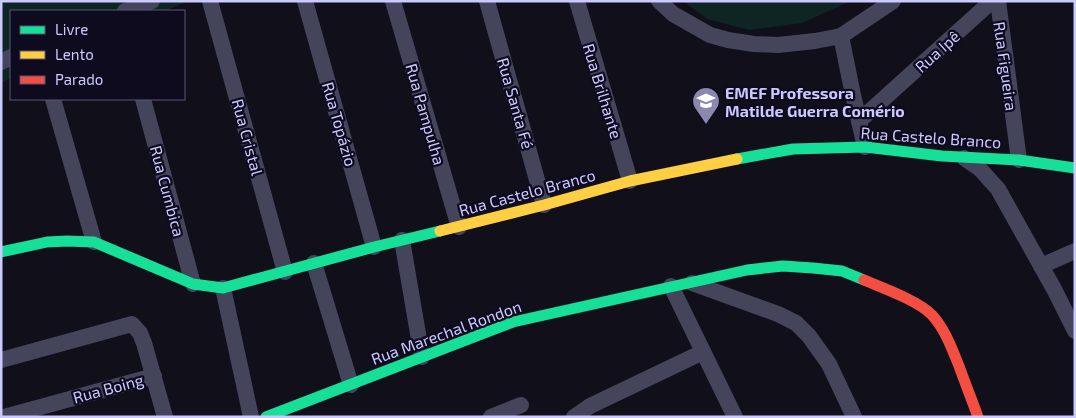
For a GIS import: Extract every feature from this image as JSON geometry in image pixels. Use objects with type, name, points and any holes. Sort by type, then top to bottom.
[{"type":"street","points":[[128,10],[152,1]]},
{"type":"street","name":"Rua Cristal","points":[[210,1],[285,272]]},
{"type":"street","name":"Rua Topázio","points":[[305,1],[374,247]]},
{"type":"street","name":"Rua Pampulha","points":[[393,1],[459,227]]},
{"type":"street","name":"Rua Santa Fé","points":[[487,1],[544,205]]},
{"type":"street","name":"Rua Brilhante","points":[[577,1],[630,181]]},
{"type":"street","points":[[659,1],[673,14],[710,35],[754,44],[778,45],[841,36],[884,9],[893,1]]},
{"type":"street","name":"Rua Ipê","points":[[859,121],[992,1]]},
{"type":"street","name":"Rua Figueira","points":[[998,1],[1019,160]]},
{"type":"street","points":[[841,36],[852,94],[865,147]]},
{"type":"street","points":[[53,100],[94,242]]},
{"type":"street","name":"Rua Cumbica","points":[[143,100],[193,284]]},
{"type":"street","name":"Rua Castelo Branco","points":[[1,252],[46,242],[94,242],[193,284],[223,288],[630,181],[793,149],[865,147],[942,156],[1019,160],[1075,168]]},
{"type":"street","points":[[963,156],[980,169],[998,189],[1042,266],[1075,331]]},
{"type":"street","points":[[402,240],[422,357]]},
{"type":"street","points":[[1042,266],[1075,251]]},
{"type":"street","points":[[314,263],[350,385]]},
{"type":"street","name":"Rua Marechal Rondon","points":[[266,417],[501,325],[747,270],[783,266],[842,271],[921,306],[932,315],[941,328],[953,352],[978,417]]},
{"type":"street","points":[[692,283],[778,314],[796,323],[809,336],[829,364],[854,417]]},
{"type":"street","points":[[671,286],[735,417]]},
{"type":"street","points":[[223,288],[251,417]]},
{"type":"street","name":"Rua Boing","points":[[1,360],[132,324],[140,333],[144,343],[165,417]]},
{"type":"street","points":[[574,417],[590,406],[703,352]]},
{"type":"street","name":"Rua Boing","points":[[4,417],[154,376]]},
{"type":"street","points":[[491,417],[521,405]]},
{"type":"green space","points":[[1,1],[189,1],[167,10],[10,10],[10,78],[1,83]]},
{"type":"green space","points":[[683,1],[851,1],[802,23],[749,30],[707,19]]},
{"type":"traffic: fast","points":[[737,159],[793,149],[865,147],[942,156],[1019,160],[1075,168]]},
{"type":"traffic: fast","points":[[1,252],[47,242],[94,242],[193,284],[223,288],[440,231]]},
{"type":"traffic: fast","points":[[266,417],[513,322],[747,270],[783,266],[813,268],[842,271],[864,280]]},
{"type":"traffic: slow","points":[[440,231],[630,181],[737,159]]},
{"type":"traffic: jam","points":[[864,280],[919,305],[937,321],[951,346],[978,417]]},
{"type":"place","name":"EMEF Professora Matilde Guerra Comério","points":[[706,125]]}]
